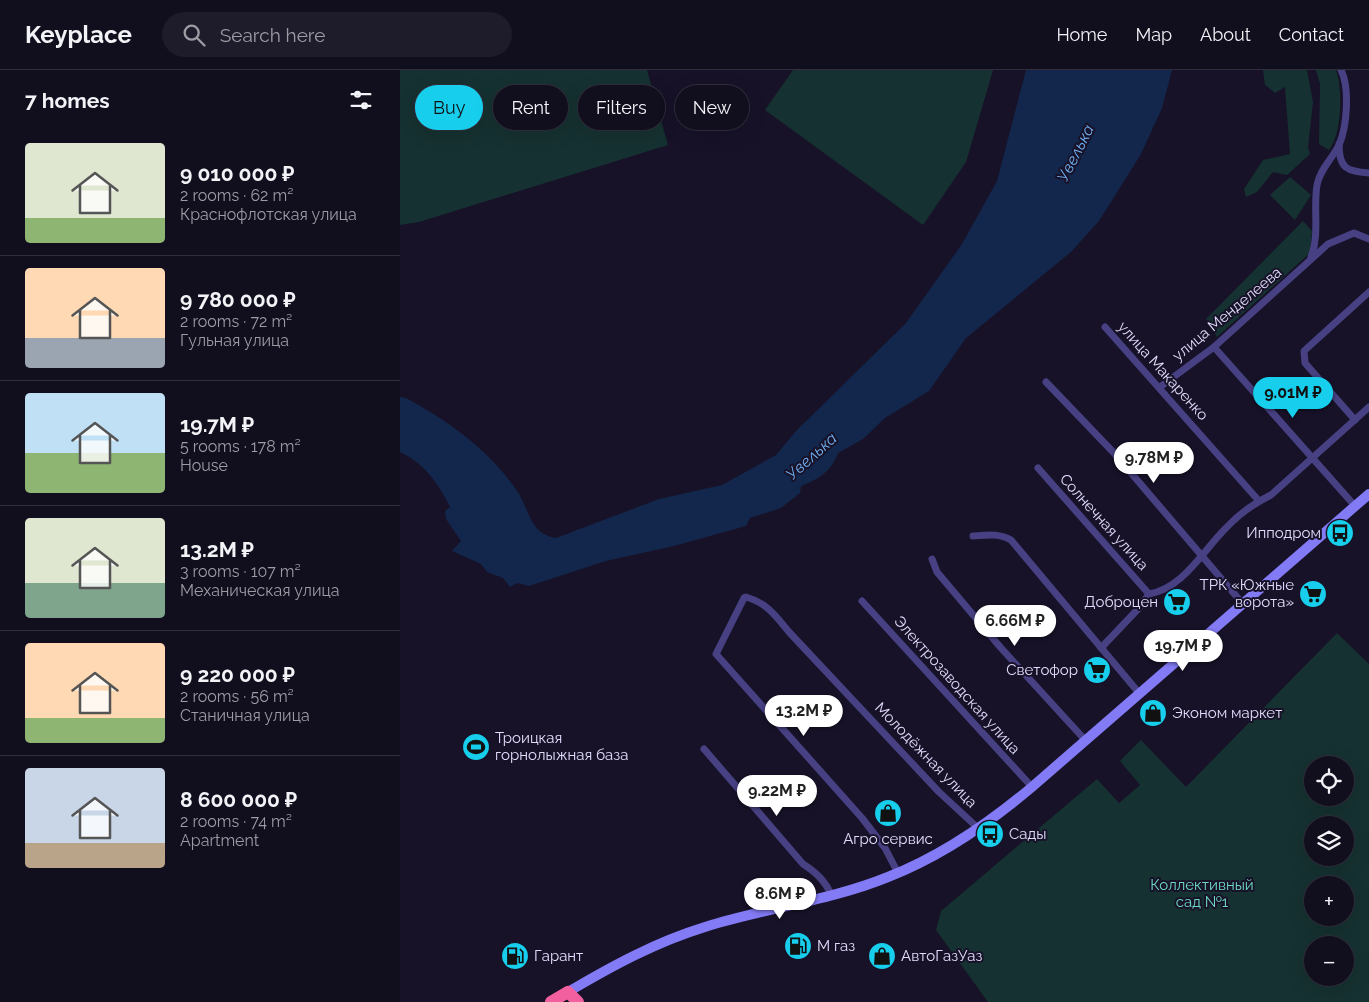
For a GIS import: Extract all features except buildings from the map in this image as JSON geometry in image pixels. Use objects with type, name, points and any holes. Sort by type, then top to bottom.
[{"type":"highway","points":[[551,1002],[568,992],[578,1002]]},
{"type":"main road","points":[[568,992],[642,951],[681,935],[749,915],[832,896],[898,873],[941,852],[979,829],[1086,741],[1369,494]]},
{"type":"street","points":[[1341,70],[1347,87],[1339,143],[1341,161],[1345,167],[1352,171],[1369,173]]},
{"type":"street","points":[[1310,260],[1316,236],[1316,190],[1319,176],[1339,143]]},
{"type":"street","name":"улица Менделеева","points":[[1160,387],[1214,347],[1276,294],[1328,244],[1354,233],[1369,239]]},
{"type":"street","points":[[1355,420],[1305,363],[1303,357],[1304,351],[1369,292]]},
{"type":"street","name":"улица Макаренко","points":[[1105,327],[1259,501]]},
{"type":"street","points":[[1214,347],[1355,506]]},
{"type":"street","points":[[1046,382],[1114,454],[1243,604]]},
{"type":"street","points":[[1101,648],[1138,609],[1149,594],[1163,592],[1195,564],[1228,526],[1259,501],[1271,494],[1369,407]]},
{"type":"street","name":"Солнечная улица","points":[[1038,468],[1149,594]]},
{"type":"street","points":[[973,536],[990,534],[1004,536],[1011,540],[1139,693]]},
{"type":"street","points":[[932,559],[937,572],[994,641],[1086,741]]},
{"type":"street","name":"Молодёжная улица","points":[[898,873],[882,843],[862,818],[716,654],[745,598],[760,601],[772,610],[939,792],[979,829]]},
{"type":"street","name":"Электрозаводская улица","points":[[862,601],[1032,787]]},
{"type":"street","points":[[704,749],[803,864],[818,874],[826,883],[832,896]]},
{"type":"green space","points":[[400,70],[647,70],[651,85],[578,85],[578,130],[664,130],[668,145],[419,222],[400,225]]},
{"type":"green space","points":[[793,70],[993,70],[966,162],[923,225],[765,110]]},
{"type":"green space","points":[[1263,70],[1307,70],[1313,102],[1308,147],[1310,154],[1287,175],[1273,172],[1257,192],[1246,197],[1244,189],[1263,160],[1290,154],[1285,87],[1275,93],[1265,85]]},
{"type":"green space","points":[[1316,70],[1336,70],[1340,89],[1339,122],[1337,133],[1329,150],[1319,144],[1320,84]]},
{"type":"green space","points":[[1290,177],[1311,195],[1295,220],[1270,195]]},
{"type":"green space","points":[[1303,221],[1312,231],[1310,253],[1217,337],[1206,319]]},
{"type":"green space","name":"Коллективный сад №1","points":[[1337,633],[1369,664],[1369,1002],[988,1002],[936,930],[941,911],[1097,779],[1119,803],[1140,785],[1120,761],[1141,740],[1186,787]]},
{"type":"water","name":"Увелька","points":[[1026,70],[1172,70],[1162,108],[1141,154],[1099,221],[1071,252],[966,338],[929,391],[885,418],[863,439],[838,453],[832,465],[824,474],[801,486],[800,493],[781,508],[750,518],[746,526],[674,546],[606,561],[529,586],[517,583],[510,587],[503,578],[487,572],[481,564],[452,551],[461,541],[446,519],[445,511],[450,507],[446,498],[436,482],[423,468],[400,452],[400,397],[406,398],[454,427],[483,451],[519,494],[532,522],[541,532],[548,536],[556,538],[659,499],[722,485],[776,455],[796,431],[906,323],[962,244],[997,181]]},
{"type":"place","name":"Ипподром","points":[[1340,533]]},
{"type":"place","name":"ТРК «Южные ворота»","points":[[1313,594]]},
{"type":"place","name":"Доброцен","points":[[1177,602]]},
{"type":"place","name":"Светофор","points":[[1097,670]]},
{"type":"place","name":"Эконом маркет","points":[[1153,713]]},
{"type":"place","name":"Троицкая горнолыжная база","points":[[476,747]]},
{"type":"place","name":"Агро сервис","points":[[888,813]]},
{"type":"place","name":"Сады","points":[[990,834]]},
{"type":"place","name":"М газ","points":[[798,946]]},
{"type":"place","name":"Гарант","points":[[515,956]]},
{"type":"place","name":"АвтоГазУаз","points":[[882,956]]}]
